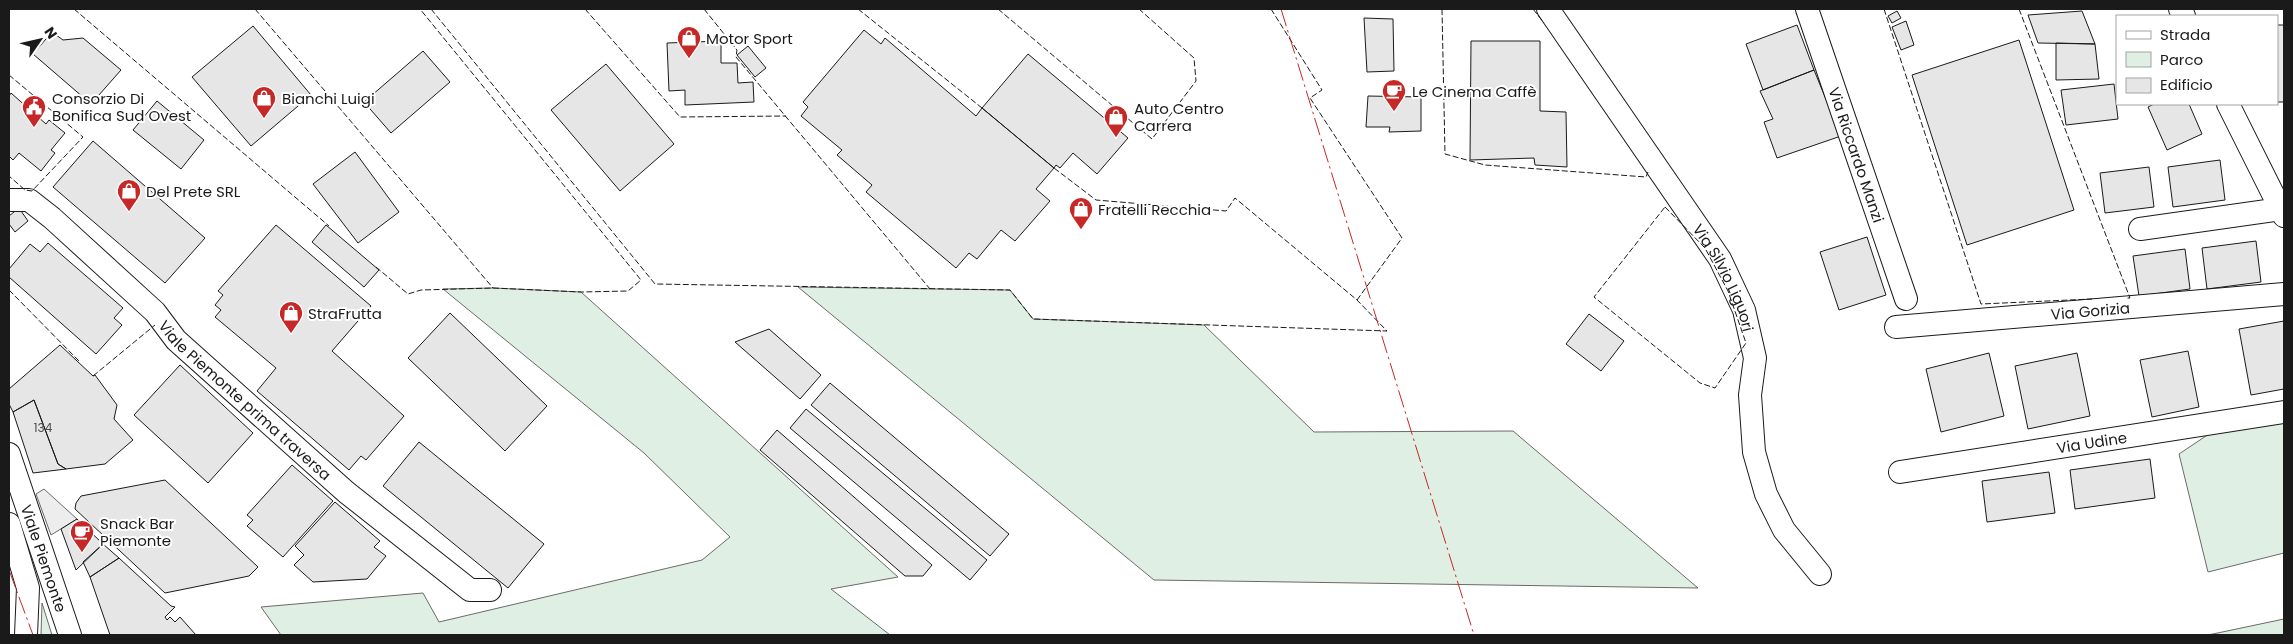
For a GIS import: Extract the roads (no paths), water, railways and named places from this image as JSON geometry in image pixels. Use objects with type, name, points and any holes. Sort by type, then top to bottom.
[{"type":"street","name":"Via Silvio Liguori","points":[[1548,9],[1720,259],[1744,310],[1755,358],[1750,395],[1754,452],[1766,494],[1784,530],[1820,574]]},
{"type":"street","name":"Via Riccardo Manzi","points":[[1807,9],[1906,299]]},
{"type":"street","points":[[2140,229],[2282,212],[2228,105]]},
{"type":"street","name":"Viale Piemonte prima traversa","points":[[9,200],[29,200],[52,218],[155,312],[176,340],[346,492],[470,590],[490,590]]},
{"type":"street","name":"Via Gorizia","points":[[1896,327],[2284,294]]},
{"type":"street","name":"Via Udine","points":[[1900,472],[2284,412]]},
{"type":"street","name":"Viale Piemonte","points":[[9,454],[70,635]]},
{"type":"street","name":"Viale Piemonte","points":[[9,524],[28,588],[26,635]]},
{"type":"place","name":"Motor Sport","points":[[689,59]]},
{"type":"place","name":"Le Cinema Caffè","points":[[1394,112]]},
{"type":"place","name":"Bianchi Luigi","points":[[264,119]]},
{"type":"place","name":"Consorzio Di Bonifica Sud Ovest","points":[[34,128]]},
{"type":"place","name":"Auto Centro Carrera","points":[[1116,138]]},
{"type":"place","name":"Del Prete SRL","points":[[129,212]]},
{"type":"place","name":"Fratelli Recchia","points":[[1081,230]]},
{"type":"place","name":"StraFrutta","points":[[291,334]]},
{"type":"place","name":"Snack Bar Piemonte","points":[[82,553]]}]
